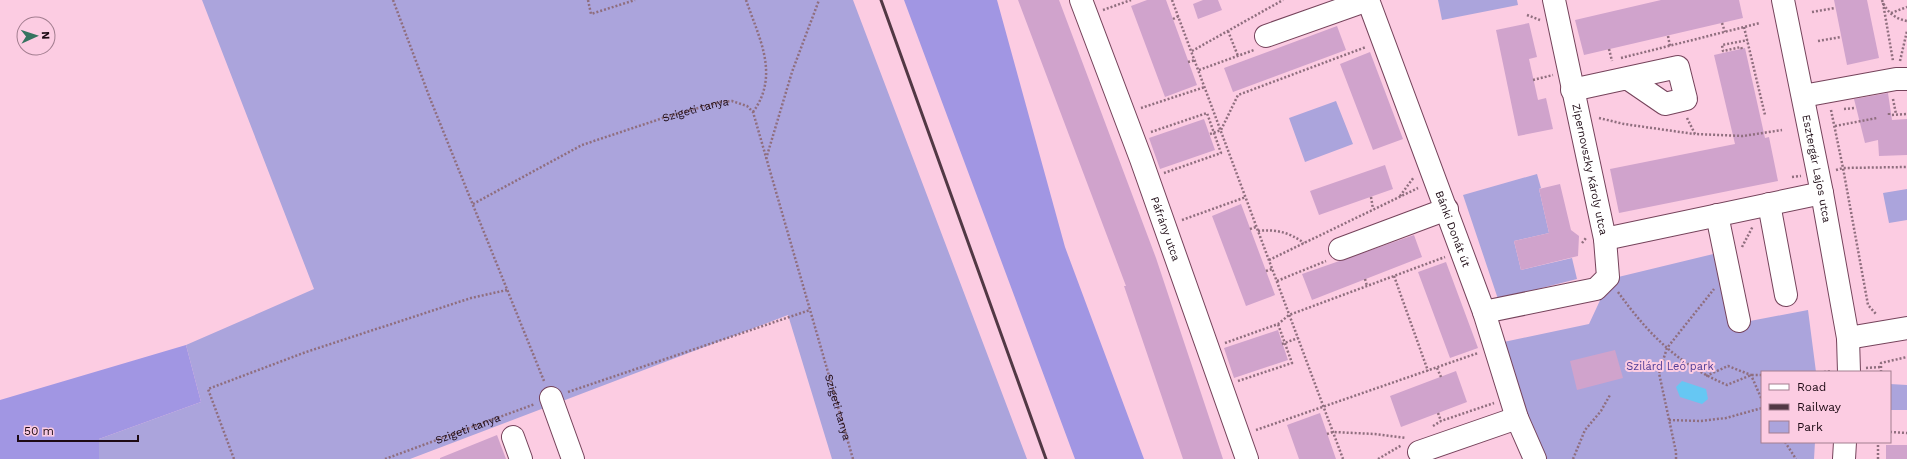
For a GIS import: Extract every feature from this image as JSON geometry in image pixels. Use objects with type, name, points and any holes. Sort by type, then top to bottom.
[{"type":"street","points":[[1263,42],[1368,0]]},
{"type":"street","name":"Bánki Donát út","points":[[1368,0],[1426,177],[1447,209],[1484,312],[1517,418],[1535,459]]},
{"type":"street","name":"Zipernovszky Károly utca","points":[[1554,0],[1605,239],[1769,204],[1819,183]]},
{"type":"street","name":"Esztergár Lajos utca","points":[[1783,0],[1803,96],[1848,338],[1849,371]]},
{"type":"street","name":"Páfrány utca","points":[[1088,6],[1247,459]]},
{"type":"street","points":[[1572,90],[1627,78],[1678,67],[1686,99],[1665,104],[1627,78]]},
{"type":"street","points":[[1803,96],[1903,76]]},
{"type":"street","points":[[1769,204],[1786,294]]},
{"type":"street","points":[[1336,254],[1447,209]]},
{"type":"street","points":[[1717,215],[1739,322]]},
{"type":"street","points":[[1484,312],[1596,289],[1608,277],[1605,239]]},
{"type":"street","points":[[1848,338],[1907,328]]},
{"type":"street","points":[[551,398],[573,459]]},
{"type":"street","points":[[1413,444],[1517,418]]},
{"type":"street","points":[[513,437],[521,459]]},
{"type":"street","points":[[1844,459],[1845,443]]},
{"type":"path","points":[[393,0],[431,101],[551,398]]},
{"type":"path","points":[[588,0],[591,14],[635,0]]},
{"type":"path","points":[[746,0],[768,68],[762,100],[753,112]]},
{"type":"path","points":[[766,159],[792,72],[819,0]]},
{"type":"path","points":[[1088,6],[1131,0]]},
{"type":"path","points":[[1172,0],[1196,60],[1268,260],[1343,459]]},
{"type":"path","points":[[1192,51],[1282,0]]},
{"type":"path","points":[[1883,1],[1896,19],[1907,21]]},
{"type":"path","points":[[1883,1],[1903,76]]},
{"type":"path","points":[[1891,13],[1907,7]]},
{"type":"path","points":[[1812,12],[1835,8]]},
{"type":"path","points":[[1173,19],[1179,16]]},
{"type":"path","points":[[1722,23],[1725,32]]},
{"type":"path","points":[[1605,62],[1760,23]]},
{"type":"path","points":[[1744,27],[1765,115]]},
{"type":"path","points":[[1228,31],[1238,56]]},
{"type":"path","points":[[1903,76],[1907,31]]},
{"type":"path","points":[[1668,36],[1670,46]]},
{"type":"path","points":[[1818,41],[1841,37]]},
{"type":"path","points":[[1742,49],[1741,47],[1723,51],[1722,45],[1748,40]]},
{"type":"path","points":[[1199,70],[1238,56],[1263,42]]},
{"type":"path","points":[[1210,134],[1221,130],[1238,95],[1367,46]]},
{"type":"path","points":[[1609,49],[1612,61]]},
{"type":"path","points":[[1188,62],[1196,60]]},
{"type":"path","points":[[1289,71],[1291,75]]},
{"type":"path","points":[[1534,80],[1540,78]]},
{"type":"path","points":[[1140,109],[1206,87]]},
{"type":"path","points":[[1828,92],[1868,305],[1878,316]]},
{"type":"path","points":[[1680,100],[1695,134]]},
{"type":"path","name":"Szigeti tanya","points":[[473,204],[582,145],[666,117],[720,102],[732,101],[747,106],[753,112],[852,459]]},
{"type":"path","points":[[1146,134],[1207,112],[1221,153],[1159,174]]},
{"type":"path","points":[[1890,114],[1907,114]]},
{"type":"path","points":[[1592,116],[1624,124],[1695,134],[1743,136],[1782,130]]},
{"type":"path","points":[[1835,126],[1877,118]]},
{"type":"path","points":[[1792,177],[1819,183],[1843,168],[1907,167]]},
{"type":"path","points":[[1400,196],[1426,177]]},
{"type":"path","points":[[1268,260],[1400,196],[1426,177]]},
{"type":"path","points":[[1181,220],[1246,197]]},
{"type":"path","points":[[1371,197],[1373,209]]},
{"type":"path","points":[[1250,229],[1269,230],[1293,235],[1304,243]]},
{"type":"path","points":[[1277,281],[1336,254]]},
{"type":"path","points":[[1208,348],[1278,324],[1289,315],[1446,257]]},
{"type":"path","points":[[1266,271],[1272,269]]},
{"type":"path","points":[[1394,276],[1428,371]]},
{"type":"path","points":[[1608,277],[1637,318],[1679,359],[1706,376],[1727,385],[1751,376],[1761,375]]},
{"type":"path","points":[[1365,279],[1367,286]]},
{"type":"path","points":[[234,459],[208,389],[314,350],[471,298],[507,290]]},
{"type":"path","name":"Szigeti tanya","points":[[385,459],[551,398],[810,310]]},
{"type":"path","points":[[1232,383],[1292,363],[1283,343],[1278,324]]},
{"type":"path","points":[[1283,343],[1298,338]]},
{"type":"path","points":[[1667,348],[1659,373],[1676,459]]},
{"type":"path","points":[[1239,436],[1324,408],[1480,353]]},
{"type":"path","points":[[1881,371],[1881,363],[1907,357]]},
{"type":"path","points":[[1706,376],[1728,366],[1751,376],[1761,398]]},
{"type":"path","points":[[1437,368],[1441,377]]},
{"type":"path","points":[[1573,459],[1585,430],[1601,411],[1610,394]]},
{"type":"path","points":[[1430,428],[1441,421],[1496,402]]},
{"type":"path","points":[[1669,420],[1702,421],[1726,418],[1761,408]]},
{"type":"path","points":[[1438,413],[1441,421]]},
{"type":"path","points":[[1328,434],[1333,432],[1375,434],[1413,444]]},
{"type":"path","points":[[1891,432],[1907,433]]},
{"type":"path","points":[[1786,443],[1796,459]]},
{"type":"path","points":[[1878,443],[1878,459]]},
{"type":"path","points":[[1378,459],[1413,444]]},
{"type":"green space","points":[[202,0],[853,0],[1027,459],[832,459],[788,315],[410,459],[99,459],[99,439],[201,402],[186,345],[314,289]]},
{"type":"green space","points":[[1438,0],[1517,0],[1518,5],[1442,20]]},
{"type":"green space","points":[[1336,101],[1353,144],[1305,162],[1289,118]]},
{"type":"green space","points":[[1537,174],[1549,233],[1514,241],[1521,270],[1572,258],[1577,279],[1498,299],[1463,195]]},
{"type":"green space","points":[[1907,189],[1907,220],[1889,223],[1883,193]]},
{"type":"green space","name":"Szilárd Leó park","points":[[1734,249],[1750,321],[1808,310],[1816,371],[1761,371],[1761,443],[1815,443],[1814,459],[1540,459],[1499,343],[1589,324],[1610,279]]},
{"type":"green space","points":[[1891,384],[1907,385],[1907,410],[1891,410]]},
{"type":"shaded area","points":[[904,0],[997,0],[1065,247],[1144,459],[1075,459]]},
{"type":"shaded area","points":[[186,345],[201,402],[99,439],[99,459],[0,459],[0,400]]},
{"type":"water","points":[[1682,381],[1706,389],[1708,399],[1702,404],[1680,397],[1676,387]]},
{"type":"building","points":[[1018,0],[1059,0],[1156,258],[1223,459],[1183,459],[1124,286],[1126,286]]},
{"type":"building","points":[[1147,0],[1166,0],[1197,85],[1165,97],[1131,6]]},
{"type":"building","points":[[1203,0],[1218,0],[1222,10],[1198,19],[1193,4]]},
{"type":"building","points":[[1661,0],[1739,0],[1743,18],[1584,55],[1575,20]]},
{"type":"building","points":[[1834,0],[1867,0],[1879,58],[1847,65]]},
{"type":"building","points":[[1529,23],[1537,57],[1529,59],[1538,100],[1546,98],[1553,129],[1518,136],[1496,30]]},
{"type":"building","points":[[1337,26],[1346,50],[1233,92],[1224,68]]},
{"type":"building","points":[[1745,48],[1765,138],[1769,137],[1778,181],[1619,213],[1610,169],[1735,144],[1714,55]]},
{"type":"building","points":[[1370,52],[1403,139],[1373,150],[1340,64]]},
{"type":"building","points":[[1888,93],[1892,120],[1907,119],[1907,155],[1879,156],[1878,140],[1865,143],[1854,99]]},
{"type":"building","points":[[1204,119],[1215,150],[1160,169],[1149,138]]},
{"type":"building","points":[[1385,165],[1393,189],[1319,215],[1310,191]]},
{"type":"building","points":[[1560,184],[1571,230],[1579,236],[1578,256],[1521,270],[1514,241],[1549,233],[1539,189]]},
{"type":"building","points":[[1241,204],[1275,295],[1246,306],[1212,216]]},
{"type":"building","points":[[1414,235],[1422,257],[1312,300],[1302,274]]},
{"type":"building","points":[[1446,262],[1478,348],[1450,358],[1418,272]]},
{"type":"building","points":[[1278,330],[1288,360],[1234,378],[1224,348]]},
{"type":"building","points":[[1615,350],[1623,378],[1577,390],[1570,361]]},
{"type":"building","points":[[1456,371],[1467,402],[1401,427],[1390,396]]},
{"type":"building","points":[[1320,413],[1336,459],[1299,459],[1287,425]]},
{"type":"building","points":[[497,435],[506,459],[440,459],[440,458]]},
{"type":"building","points":[[1886,445],[1907,445],[1907,459],[1886,459]]},
{"type":"railway","points":[[881,0],[1046,459]]}]
